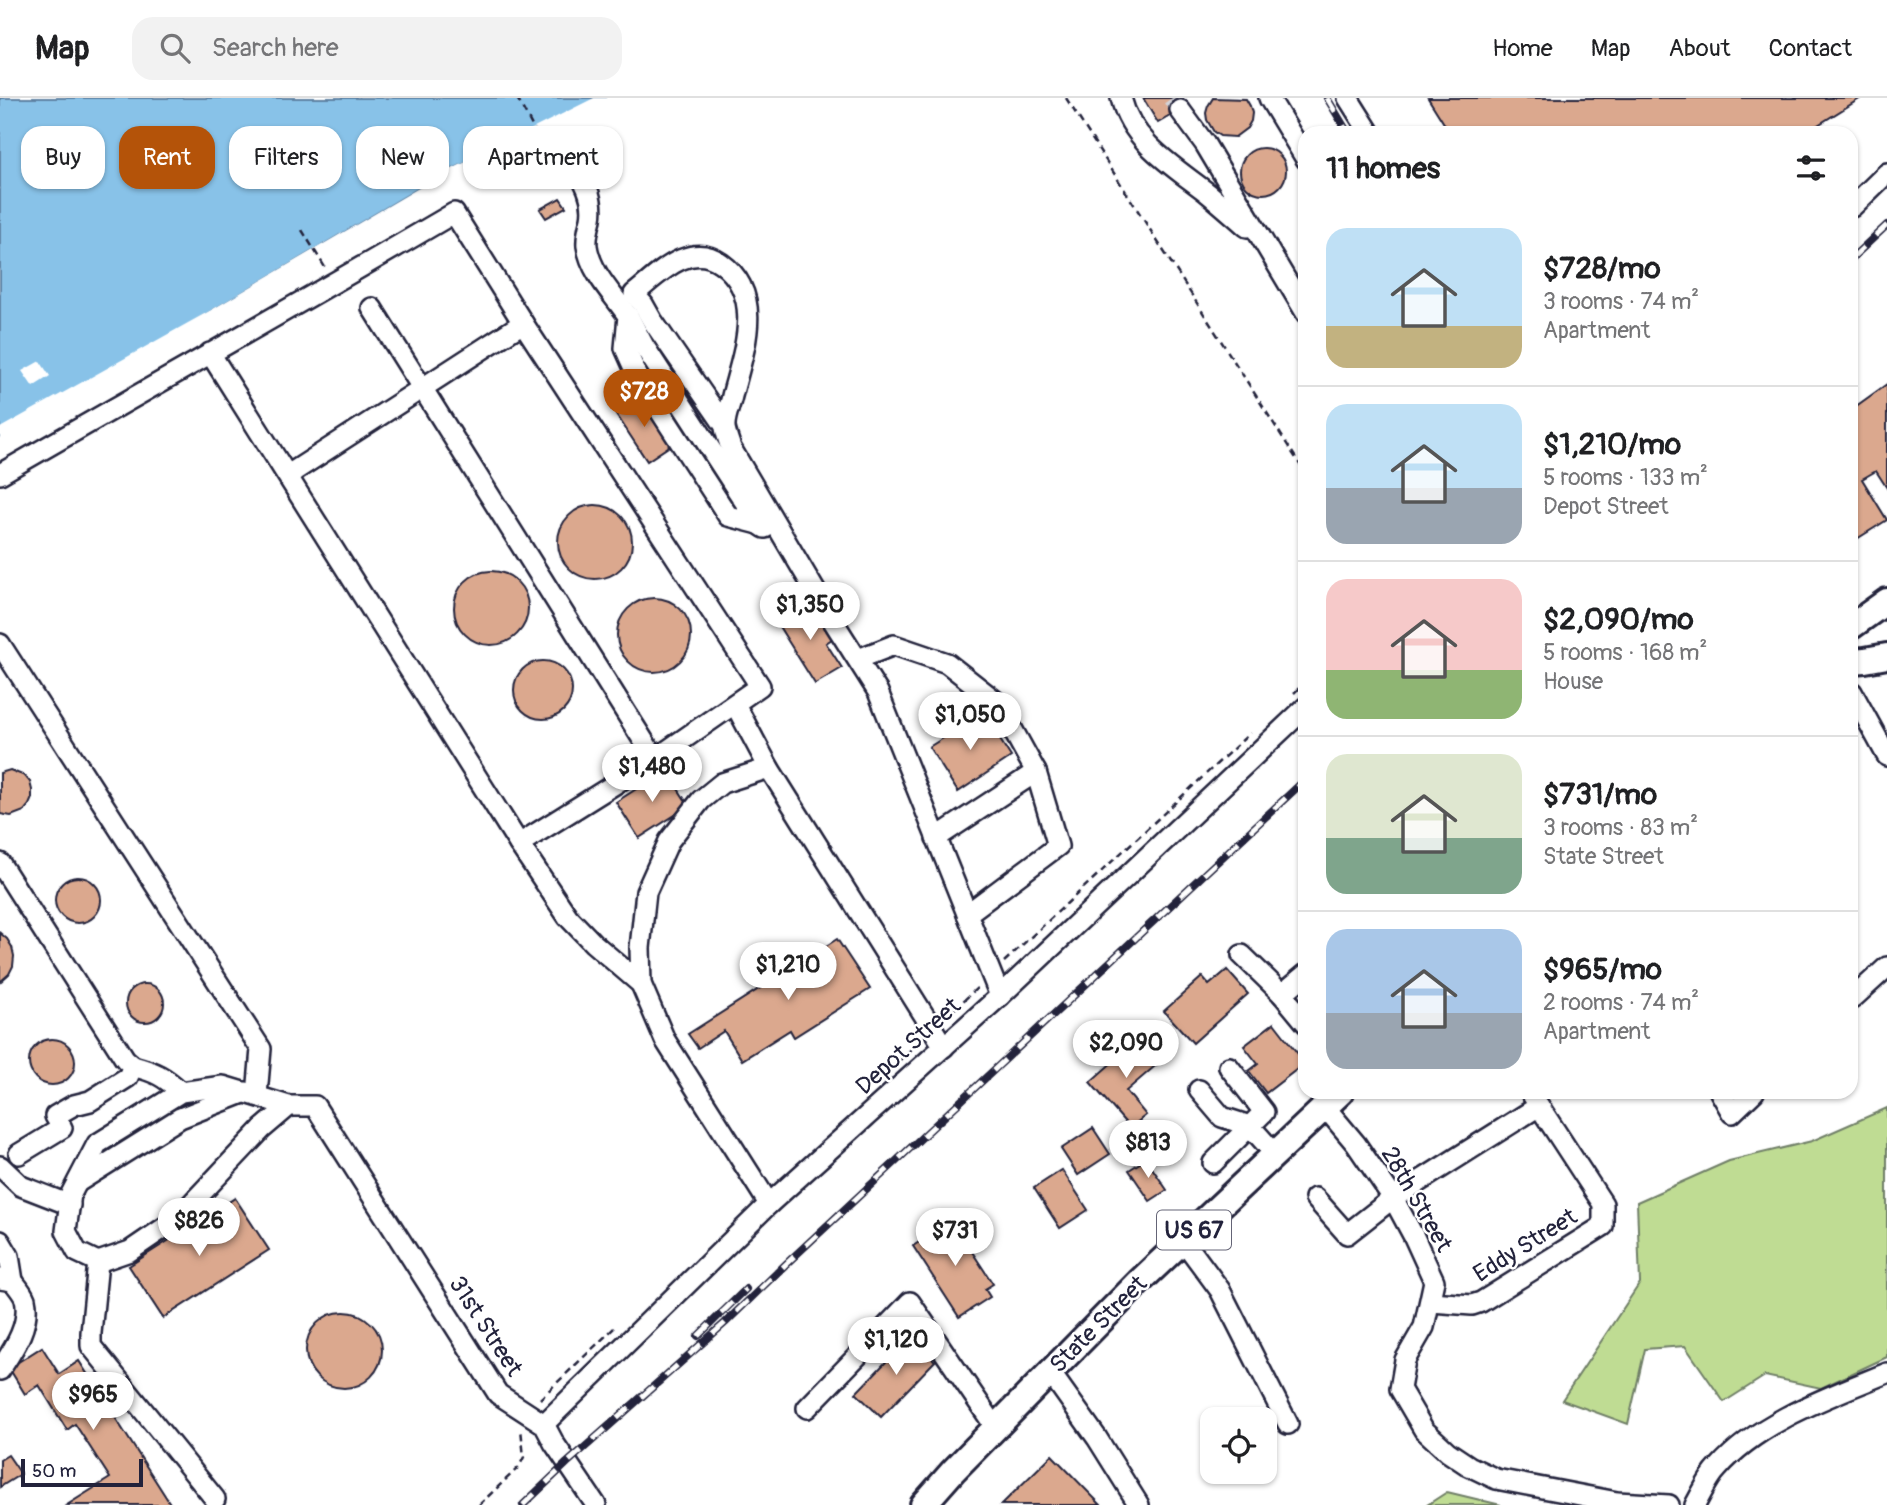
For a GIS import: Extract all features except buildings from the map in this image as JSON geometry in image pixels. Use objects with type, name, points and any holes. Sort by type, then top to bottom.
[{"type":"main road","points":[[1858,622],[1887,601]]},
{"type":"main road","points":[[1858,661],[1887,656]]},
{"type":"main road","name":"State Street","points":[[923,1505],[953,1471],[1139,1282],[1333,1099]]},
{"type":"street","points":[[1121,98],[1137,131],[1162,159],[1209,194],[1261,239]]},
{"type":"street","points":[[1269,98],[1298,146]]},
{"type":"street","points":[[1348,98],[1366,126]]},
{"type":"street","points":[[1180,110],[1205,144],[1298,300]]},
{"type":"street","points":[[1858,201],[1887,173]]},
{"type":"street","points":[[587,189],[592,214],[586,243],[592,266],[628,316],[644,346],[759,524],[785,540]]},
{"type":"street","points":[[0,474],[454,213],[760,686],[655,759],[519,844]]},
{"type":"street","points":[[628,316],[634,294],[677,260],[695,254],[715,259],[729,269],[741,283],[748,304],[749,318],[725,426]]},
{"type":"street","points":[[634,294],[725,426],[731,448],[878,692],[1000,996]]},
{"type":"street","points":[[372,308],[655,759]]},
{"type":"street","points":[[288,475],[523,323]]},
{"type":"street","points":[[211,353],[519,844],[568,917],[593,943],[641,984]]},
{"type":"street","points":[[0,644],[261,1049],[252,1094]]},
{"type":"street","points":[[858,659],[894,645],[947,663],[998,703],[1036,772],[1058,846],[967,914]]},
{"type":"street","points":[[1858,703],[1887,755]]},
{"type":"street","points":[[735,704],[769,768],[944,1046]]},
{"type":"street","name":"Depot Street","points":[[544,1424],[769,1204],[1000,996],[1298,715]]},
{"type":"street","points":[[769,768],[722,783],[701,800],[669,841],[646,892],[640,948],[641,984],[665,1040],[769,1204]]},
{"type":"street","points":[[936,838],[1036,772]]},
{"type":"street","points":[[0,863],[125,1059],[133,1066],[166,1078],[180,1092]]},
{"type":"street","points":[[1242,955],[1298,1013]]},
{"type":"street","points":[[1858,994],[1887,967]]},
{"type":"street","points":[[1282,994],[1298,981]]},
{"type":"street","points":[[19,1154],[62,1128],[55,1116],[74,1105],[90,1101],[119,1083],[128,1077],[133,1066]]},
{"type":"street","points":[[1213,1163],[1264,1112],[1229,1068]]},
{"type":"street","points":[[223,1086],[289,1106],[262,1129],[177,1219],[130,1251],[98,1262],[77,1252],[66,1231],[71,1194],[97,1144],[180,1092],[223,1086]]},
{"type":"street","points":[[1199,1090],[1222,1117],[1250,1126],[1275,1154]]},
{"type":"street","points":[[77,1183],[180,1118],[252,1094]]},
{"type":"street","name":"28th Street","points":[[1333,1099],[1356,1144],[1393,1198],[1434,1281],[1424,1327],[1405,1360],[1400,1389],[1424,1430],[1448,1452],[1496,1479],[1616,1503],[1669,1505]]},
{"type":"street","points":[[1315,1198],[1347,1234],[1393,1198],[1536,1099]]},
{"type":"street","name":"Eddy Street","points":[[1431,1302],[1472,1305],[1480,1302],[1603,1226],[1603,1204],[1536,1099]]},
{"type":"street","points":[[1724,1099],[1732,1113],[1747,1099]]},
{"type":"street","name":"31st Street","points":[[289,1106],[314,1106],[498,1394],[544,1424],[596,1505]]},
{"type":"street","points":[[0,1166],[21,1186],[70,1205]]},
{"type":"street","points":[[1183,1240],[1220,1290],[1288,1424]]},
{"type":"street","points":[[0,1241],[9,1256],[6,1280],[25,1297],[25,1319],[19,1341],[0,1370]]},
{"type":"street","points":[[98,1262],[91,1346],[215,1499]]},
{"type":"street","points":[[807,1408],[910,1302],[996,1428]]},
{"type":"street","points":[[1050,1373],[1097,1438],[1135,1503]]},
{"type":"street","points":[[1695,1505],[1717,1469],[1752,1438],[1791,1414],[1887,1373]]},
{"type":"path","points":[[517,98],[532,126]]},
{"type":"path","points":[[1066,98],[1298,461]]},
{"type":"path","points":[[302,230],[335,283]]},
{"type":"green space","points":[[1887,1108],[1887,1357],[1821,1388],[1765,1376],[1724,1402],[1685,1346],[1645,1349],[1628,1424],[1562,1400],[1640,1283],[1637,1202],[1729,1161],[1812,1141]]},
{"type":"green space","points":[[1447,1492],[1501,1505],[1427,1505]]},
{"type":"water","points":[[0,98],[607,98],[546,126],[463,126],[463,164],[449,171],[449,126],[356,126],[356,189],[417,189],[0,436]]},
{"type":"pier","points":[[594,98],[610,98],[554,126],[538,126]]},
{"type":"pier","points":[[463,164],[463,168],[449,175],[449,170]]},
{"type":"pier","points":[[417,189],[425,189],[218,314],[0,439],[0,428],[213,309]]},
{"type":"pier","points":[[40,361],[50,376],[33,387],[22,371]]},
{"type":"tunnel","points":[[1172,98],[1180,110]]},
{"type":"railway","points":[[1327,98],[1344,126]]},
{"type":"railway","points":[[1858,252],[1887,225]]},
{"type":"railway","points":[[523,1505],[725,1323],[1298,786]]},
{"type":"railway","points":[[698,1336],[746,1289]]}]
